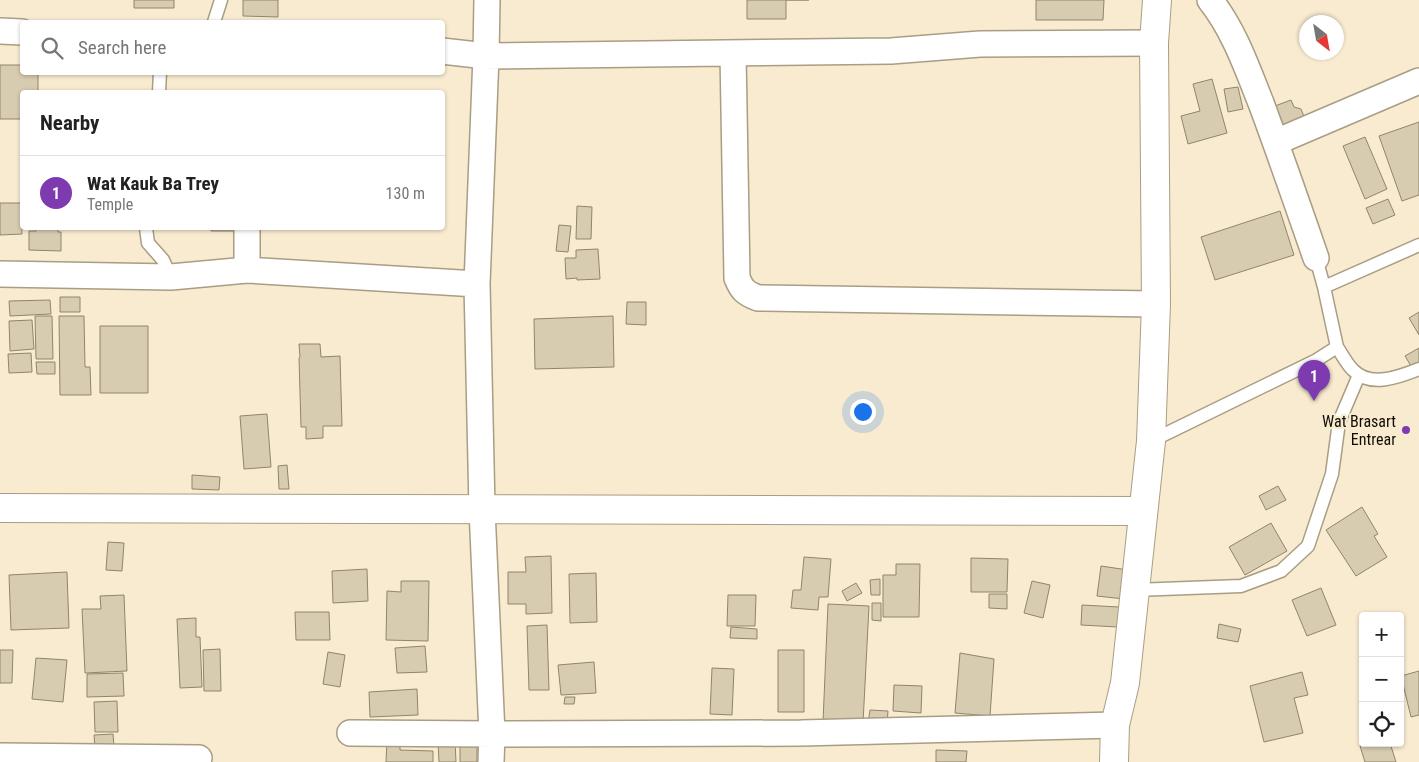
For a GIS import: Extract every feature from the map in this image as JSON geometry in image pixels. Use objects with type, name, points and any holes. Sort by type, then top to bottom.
[{"type":"street","points":[[487,0],[477,284],[482,509],[492,734],[491,762]]},
{"type":"street","points":[[1114,762],[1115,725],[1125,683],[1151,441],[1156,304],[1154,43],[1157,0]]},
{"type":"street","points":[[1210,0],[1220,12],[1254,85],[1316,258]]},
{"type":"street","points":[[0,32],[20,32]]},
{"type":"street","points":[[445,51],[486,56],[891,51],[980,44],[1154,43]]},
{"type":"street","points":[[733,53],[737,278],[742,289],[749,295],[758,298],[1156,304]]},
{"type":"street","points":[[1276,142],[1419,82]]},
{"type":"street","points":[[246,230],[247,270]]},
{"type":"street","points":[[0,274],[171,277],[247,270],[477,284]]},
{"type":"street","points":[[0,508],[1143,511]]},
{"type":"street","points":[[350,733],[801,733],[1115,725]]},
{"type":"street","points":[[0,756],[199,758]]},
{"type":"lane","points":[[215,20],[221,0]]},
{"type":"lane","points":[[159,90],[160,75]]},
{"type":"lane","points":[[146,230],[148,243],[163,260],[171,277]]},
{"type":"lane","points":[[1324,286],[1419,245]]},
{"type":"lane","points":[[1316,258],[1337,347],[1352,370],[1368,380],[1379,380],[1419,369]]},
{"type":"lane","points":[[1151,441],[1316,361],[1337,347]]},
{"type":"lane","points":[[1135,590],[1241,586],[1280,571],[1308,546],[1332,474],[1340,422],[1359,375]]},
{"type":"building","points":[[134,0],[174,0],[174,8],[134,8]]},
{"type":"building","points":[[243,0],[278,0],[278,17],[243,16]]},
{"type":"building","points":[[747,0],[786,0],[786,19],[747,19]]},
{"type":"building","points":[[1036,0],[1104,0],[1103,20],[1036,20]]},
{"type":"building","points":[[0,65],[20,65],[20,75],[38,75],[38,90],[20,90],[20,119],[0,119]]},
{"type":"building","points":[[1212,79],[1227,133],[1188,144],[1181,116],[1200,111],[1193,84]]},
{"type":"building","points":[[1238,87],[1243,109],[1228,112],[1224,89]]},
{"type":"building","points":[[1291,100],[1294,107],[1301,109],[1308,126],[1286,135],[1275,106]]},
{"type":"building","points":[[1419,122],[1419,195],[1402,201],[1379,136]]},
{"type":"building","points":[[1365,137],[1387,189],[1365,199],[1343,146]]},
{"type":"building","points":[[1388,199],[1395,215],[1373,224],[1366,208]]},
{"type":"building","points":[[0,203],[20,203],[20,230],[22,230],[22,234],[0,235]]},
{"type":"building","points":[[577,206],[592,207],[591,239],[576,239]]},
{"type":"building","points":[[1280,211],[1294,255],[1215,280],[1201,237]]},
{"type":"building","points":[[559,225],[571,226],[568,252],[556,251]]},
{"type":"building","points":[[58,230],[58,232],[61,232],[61,251],[29,250],[29,231]]},
{"type":"building","points":[[211,230],[235,230],[235,231]]},
{"type":"building","points":[[598,249],[600,279],[566,279],[565,258],[576,258],[576,250]]},
{"type":"building","points":[[60,297],[80,297],[80,312],[60,312]]},
{"type":"building","points":[[50,300],[51,314],[10,316],[9,301]]},
{"type":"building","points":[[627,302],[646,302],[646,325],[626,324]]},
{"type":"building","points":[[1419,312],[1419,335],[1409,318]]},
{"type":"building","points":[[35,316],[52,316],[53,359],[36,359]]},
{"type":"building","points":[[59,316],[84,316],[85,367],[90,367],[91,395],[60,395]]},
{"type":"building","points":[[613,316],[614,367],[535,369],[534,319]]},
{"type":"building","points":[[32,320],[34,349],[10,351],[9,321]]},
{"type":"building","points":[[100,326],[148,326],[148,393],[100,393]]},
{"type":"building","points":[[299,344],[320,344],[321,357],[340,356],[342,426],[323,426],[323,438],[306,439],[306,427],[301,427]]},
{"type":"building","points":[[1419,348],[1419,362],[1411,366],[1405,356]]},
{"type":"building","points":[[31,353],[32,372],[9,373],[8,354]]},
{"type":"building","points":[[36,362],[55,362],[55,374],[37,374]]},
{"type":"building","points":[[267,414],[271,467],[244,469],[240,416]]},
{"type":"building","points":[[287,465],[289,489],[279,489],[278,466]]},
{"type":"building","points":[[192,475],[220,477],[219,490],[192,489]]},
{"type":"building","points":[[1278,486],[1286,500],[1266,510],[1259,496]]},
{"type":"building","points":[[1362,507],[1378,534],[1374,536],[1387,557],[1356,576],[1326,530]]},
{"type":"building","points":[[1271,523],[1287,551],[1245,575],[1229,547]]},
{"type":"building","points":[[108,542],[124,543],[122,571],[106,570]]},
{"type":"building","points":[[551,556],[552,613],[526,614],[526,604],[508,604],[508,572],[526,572],[525,557]]},
{"type":"building","points":[[804,557],[831,559],[828,597],[819,597],[818,610],[791,608],[793,590],[801,590]]},
{"type":"building","points":[[971,558],[1008,559],[1007,592],[971,592]]},
{"type":"building","points":[[896,564],[920,564],[919,617],[883,617],[883,575],[896,575]]},
{"type":"building","points":[[1101,566],[1128,570],[1124,599],[1097,596]]},
{"type":"building","points":[[367,569],[368,601],[333,603],[332,571]]},
{"type":"building","points":[[67,572],[69,628],[11,630],[9,575]]},
{"type":"building","points":[[596,573],[597,622],[570,623],[569,574]]},
{"type":"building","points":[[880,579],[880,595],[871,595],[870,580]]},
{"type":"building","points":[[401,581],[429,581],[428,641],[386,640],[387,591],[401,592]]},
{"type":"building","points":[[1032,581],[1050,585],[1043,618],[1024,613]]},
{"type":"building","points":[[856,583],[862,593],[847,601],[842,591]]},
{"type":"building","points":[[1321,588],[1336,625],[1307,636],[1292,600]]},
{"type":"building","points":[[989,594],[1007,594],[1007,609],[989,608]]},
{"type":"building","points":[[124,595],[127,671],[85,673],[82,609],[101,609],[100,596]]},
{"type":"building","points":[[728,595],[756,595],[755,626],[727,626]]},
{"type":"building","points":[[872,603],[881,603],[881,621],[872,620]]},
{"type":"building","points":[[828,604],[869,606],[863,723],[823,722]]},
{"type":"building","points":[[1082,605],[1119,607],[1118,627],[1081,625]]},
{"type":"building","points":[[295,612],[329,612],[330,640],[296,640]]},
{"type":"building","points":[[196,618],[196,637],[200,637],[202,687],[180,688],[177,619]]},
{"type":"building","points":[[1219,624],[1241,629],[1238,642],[1217,638]]},
{"type":"building","points":[[547,625],[549,690],[529,690],[527,626]]},
{"type":"building","points":[[731,627],[757,629],[757,639],[730,638]]},
{"type":"building","points":[[425,646],[427,672],[397,673],[395,648]]},
{"type":"building","points":[[220,649],[221,691],[204,691],[203,650]]},
{"type":"building","points":[[0,650],[13,650],[12,683],[0,683]]},
{"type":"building","points":[[778,650],[804,650],[804,712],[778,712]]},
{"type":"building","points":[[328,652],[345,655],[340,687],[323,684]]},
{"type":"building","points":[[960,653],[994,659],[990,716],[955,713]]},
{"type":"building","points":[[36,658],[67,660],[63,702],[32,699]]},
{"type":"building","points":[[594,662],[596,693],[561,695],[558,665]]},
{"type":"building","points":[[712,668],[734,669],[732,715],[710,714]]},
{"type":"building","points":[[1419,671],[1419,715],[1411,717],[1404,688],[1404,675]]},
{"type":"building","points":[[1302,672],[1308,695],[1294,698],[1303,733],[1264,742],[1250,686]]},
{"type":"building","points":[[123,673],[124,696],[87,697],[87,674]]},
{"type":"building","points":[[894,685],[922,686],[921,713],[893,711]]},
{"type":"building","points":[[417,689],[418,715],[370,717],[369,692]]},
{"type":"building","points":[[565,697],[575,697],[574,704],[564,704]]},
{"type":"building","points":[[117,701],[118,732],[95,732],[94,702]]},
{"type":"building","points":[[870,710],[888,711],[887,724],[868,723]]},
{"type":"building","points":[[113,734],[114,746],[95,748],[94,735]]},
{"type":"building","points":[[387,739],[400,739],[400,750],[433,751],[433,762],[386,762]]},
{"type":"building","points":[[455,741],[456,762],[439,762],[438,742]]},
{"type":"building","points":[[460,744],[477,744],[477,762],[460,762]]},
{"type":"building","points":[[1360,747],[1391,747],[1396,762],[1365,762]]},
{"type":"building","points":[[936,750],[967,751],[966,762],[936,762]]},
{"type":"place","name":"Wat Kauk Ba Trey","points":[[1314,401]]},
{"type":"place","name":"Wat Brasart Entrear","points":[[1406,430]]}]
